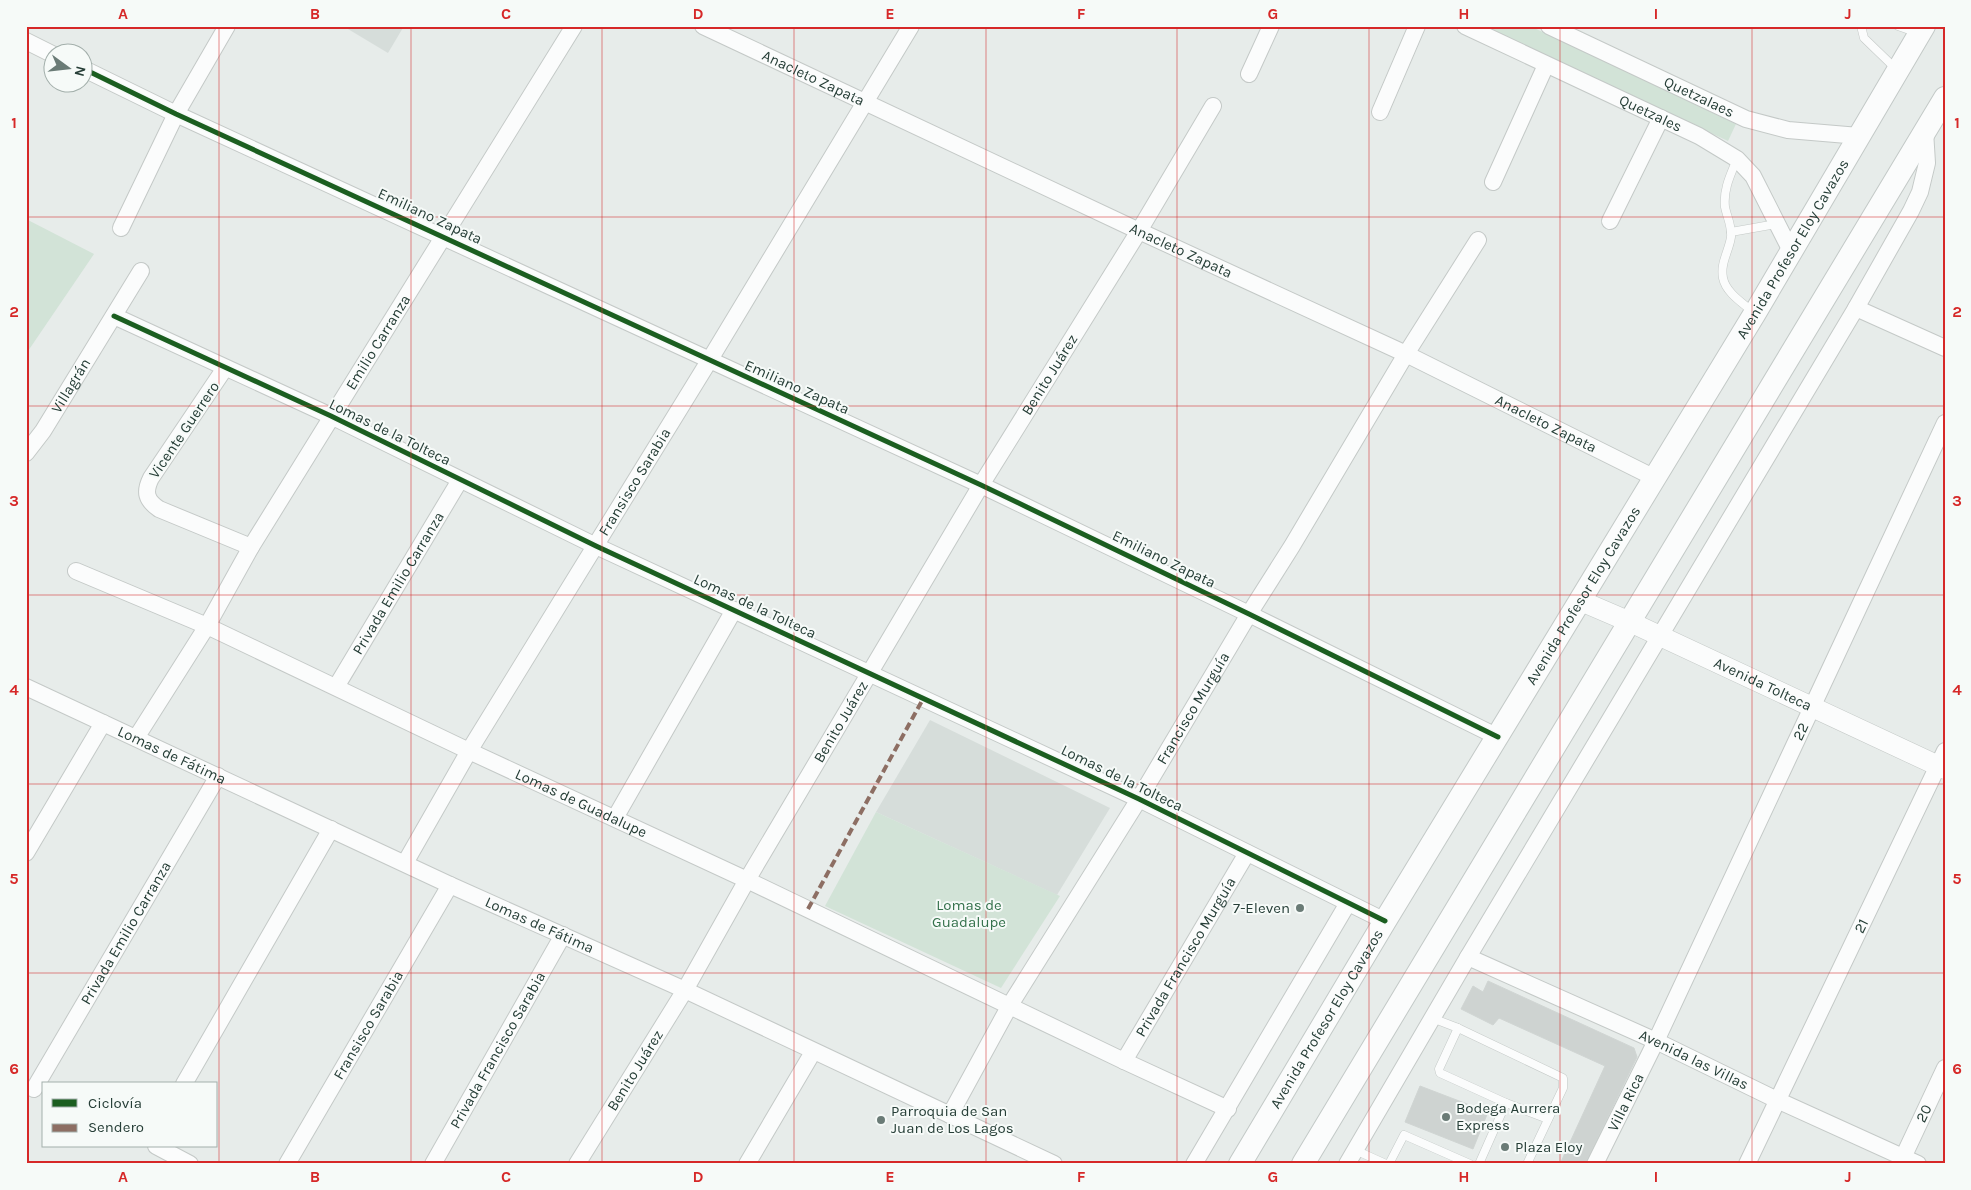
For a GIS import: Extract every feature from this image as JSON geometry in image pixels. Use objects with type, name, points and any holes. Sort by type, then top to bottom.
[{"type":"main road","name":"Avenida Profesor Eloy Cavazos","points":[[1240,1164],[1385,921],[1755,313],[1922,30]]},
{"type":"main road","points":[[1303,1164],[1945,98]]},
{"type":"street","points":[[121,228],[176,114],[227,26]]},
{"type":"street","name":"Emilio Carranza","points":[[136,738],[207,626],[251,547],[331,416],[445,237],[470,192],[574,26]]},
{"type":"street","name":"Anacleto Zapata","points":[[703,26],[1406,354],[1655,478]]},
{"type":"street","points":[[866,103],[911,26]]},
{"type":"street","points":[[1249,74],[1271,26]]},
{"type":"street","points":[[1380,112],[1417,26]]},
{"type":"street","name":"Quetzales","points":[[1465,26],[1699,136],[1737,159],[1753,176],[1791,251]]},
{"type":"street","name":"Quetzalaes","points":[[1549,26],[1746,120],[1788,130],[1859,136]]},
{"type":"street","points":[[26,41],[42,49]]},
{"type":"street","points":[[1493,182],[1546,65]]},
{"type":"street","name":"Emiliano Zapata","points":[[92,73],[176,114],[981,485],[1498,737]]},
{"type":"street","name":"Fransisco Sarabia","points":[[405,863],[469,751],[866,103]]},
{"type":"street","name":"Benito Juárez","points":[[577,1164],[685,990],[868,673],[981,485],[1139,231],[1213,106]]},
{"type":"street","points":[[1610,221],[1660,118]]},
{"type":"street","points":[[1351,1157],[1468,957],[1856,308],[1911,211],[1920,192],[1927,163],[1925,131]]},
{"type":"street","points":[[1406,354],[1478,240]]},
{"type":"street","name":"Villagrán","points":[[26,453],[43,431],[141,271]]},
{"type":"street","points":[[1856,308],[1945,348]]},
{"type":"street","name":"Lomas de la Tolteca","points":[[114,316],[331,416],[596,546],[1139,799],[1385,921]]},
{"type":"street","name":"Francisco Murguía","points":[[950,1115],[1010,1005],[1139,799],[1406,354]]},
{"type":"street","name":"Vicente Guerrero","points":[[225,368],[151,478],[146,487],[146,493],[147,498],[158,509],[251,547]]},
{"type":"street","name":"22","points":[[1656,1041],[1945,423]]},
{"type":"street","name":"Privada Emilio Carranza","points":[[336,687],[460,480]]},
{"type":"street","name":"Lomas de Guadalupe","points":[[76,571],[207,626],[1228,1109]]},
{"type":"street","name":"Avenida Tolteca","points":[[1581,601],[1812,707],[1942,762]]},
{"type":"street","points":[[615,818],[734,610]]},
{"type":"street","name":"Lomas de Fátima","points":[[26,688],[450,884],[685,990],[950,1115],[1031,1159],[1054,1164]]},
{"type":"street","points":[[26,853],[103,723]]},
{"type":"street","name":"21","points":[[1747,1164],[1942,762]]},
{"type":"street","name":"Privada Emilio Carranza","points":[[35,1090],[218,776]]},
{"type":"street","points":[[185,1082],[332,829]]},
{"type":"street","name":"Privada Francisco Murguía","points":[[1124,1061],[1247,853]]},
{"type":"street","name":"Fransisco Sarabia","points":[[286,1164],[450,884]]},
{"type":"street","points":[[1194,1164],[1348,902]]},
{"type":"street","name":"Privada Francisco Sarabia","points":[[433,1164],[563,935]]},
{"type":"street","name":"Avenida las Villas","points":[[1468,957],[1656,1041],[1907,1162]]},
{"type":"street","name":"Villa Rica","points":[[1595,1164],[1656,1041]]},
{"type":"street","points":[[747,1164],[813,1052]]},
{"type":"street","name":"20","points":[[1907,1162],[1945,1068]]},
{"type":"street","points":[[160,1148],[190,1164]]},
{"type":"lane","points":[[1861,26],[1864,38],[1898,71]]},
{"type":"lane","points":[[1898,26],[1922,30]]},
{"type":"lane","points":[[1737,159],[1727,182],[1725,196],[1725,208],[1731,232],[1723,264],[1722,278],[1731,293],[1755,313]]},
{"type":"lane","points":[[1731,232],[1776,224]]},
{"type":"lane","points":[[1432,1018],[1458,1028],[1563,1078],[1563,1088],[1527,1164]]},
{"type":"lane","points":[[1458,1028],[1439,1069],[1440,1073],[1506,1103],[1548,1119]]},
{"type":"lane","points":[[1479,1164],[1506,1103]]},
{"type":"lane","points":[[1351,1157],[1387,1164],[1404,1134],[1470,1164]]},
{"type":"shaded area","points":[[343,26],[404,26],[388,53]]},
{"type":"shaded area","points":[[930,720],[1110,808],[1057,895],[876,812]]},
{"type":"green space","points":[[1482,26],[1530,26],[1736,124],[1728,141]]},
{"type":"green space","points":[[26,219],[94,254],[26,354]]},
{"type":"green space","name":"Lomas de Guadalupe","points":[[876,812],[1060,896],[1001,988],[825,906]]},
{"type":"building","points":[[1488,981],[1634,1048],[1637,1057],[1585,1164],[1560,1164],[1605,1066],[1499,1018],[1493,1025],[1461,1009],[1473,986],[1483,992]]},
{"type":"building","name":"Bodega Aurrera Express","points":[[1420,1086],[1488,1112],[1473,1149],[1405,1122]]},
{"type":"marked path","points":[[808,909],[923,699]]},
{"type":"cycle path","points":[[92,73],[176,114],[981,485],[1498,737]]},
{"type":"cycle path","points":[[114,316],[331,416],[596,546],[1139,799],[1385,921]]},
{"type":"place","name":"7-Eleven","points":[[1300,908]]},
{"type":"place","name":"Bodega Aurrera Express","points":[[1446,1117]]},
{"type":"place","name":"Parroquia de San Juan de Los Lagos","points":[[881,1120]]},
{"type":"place","name":"Plaza Eloy","points":[[1505,1147]]}]
